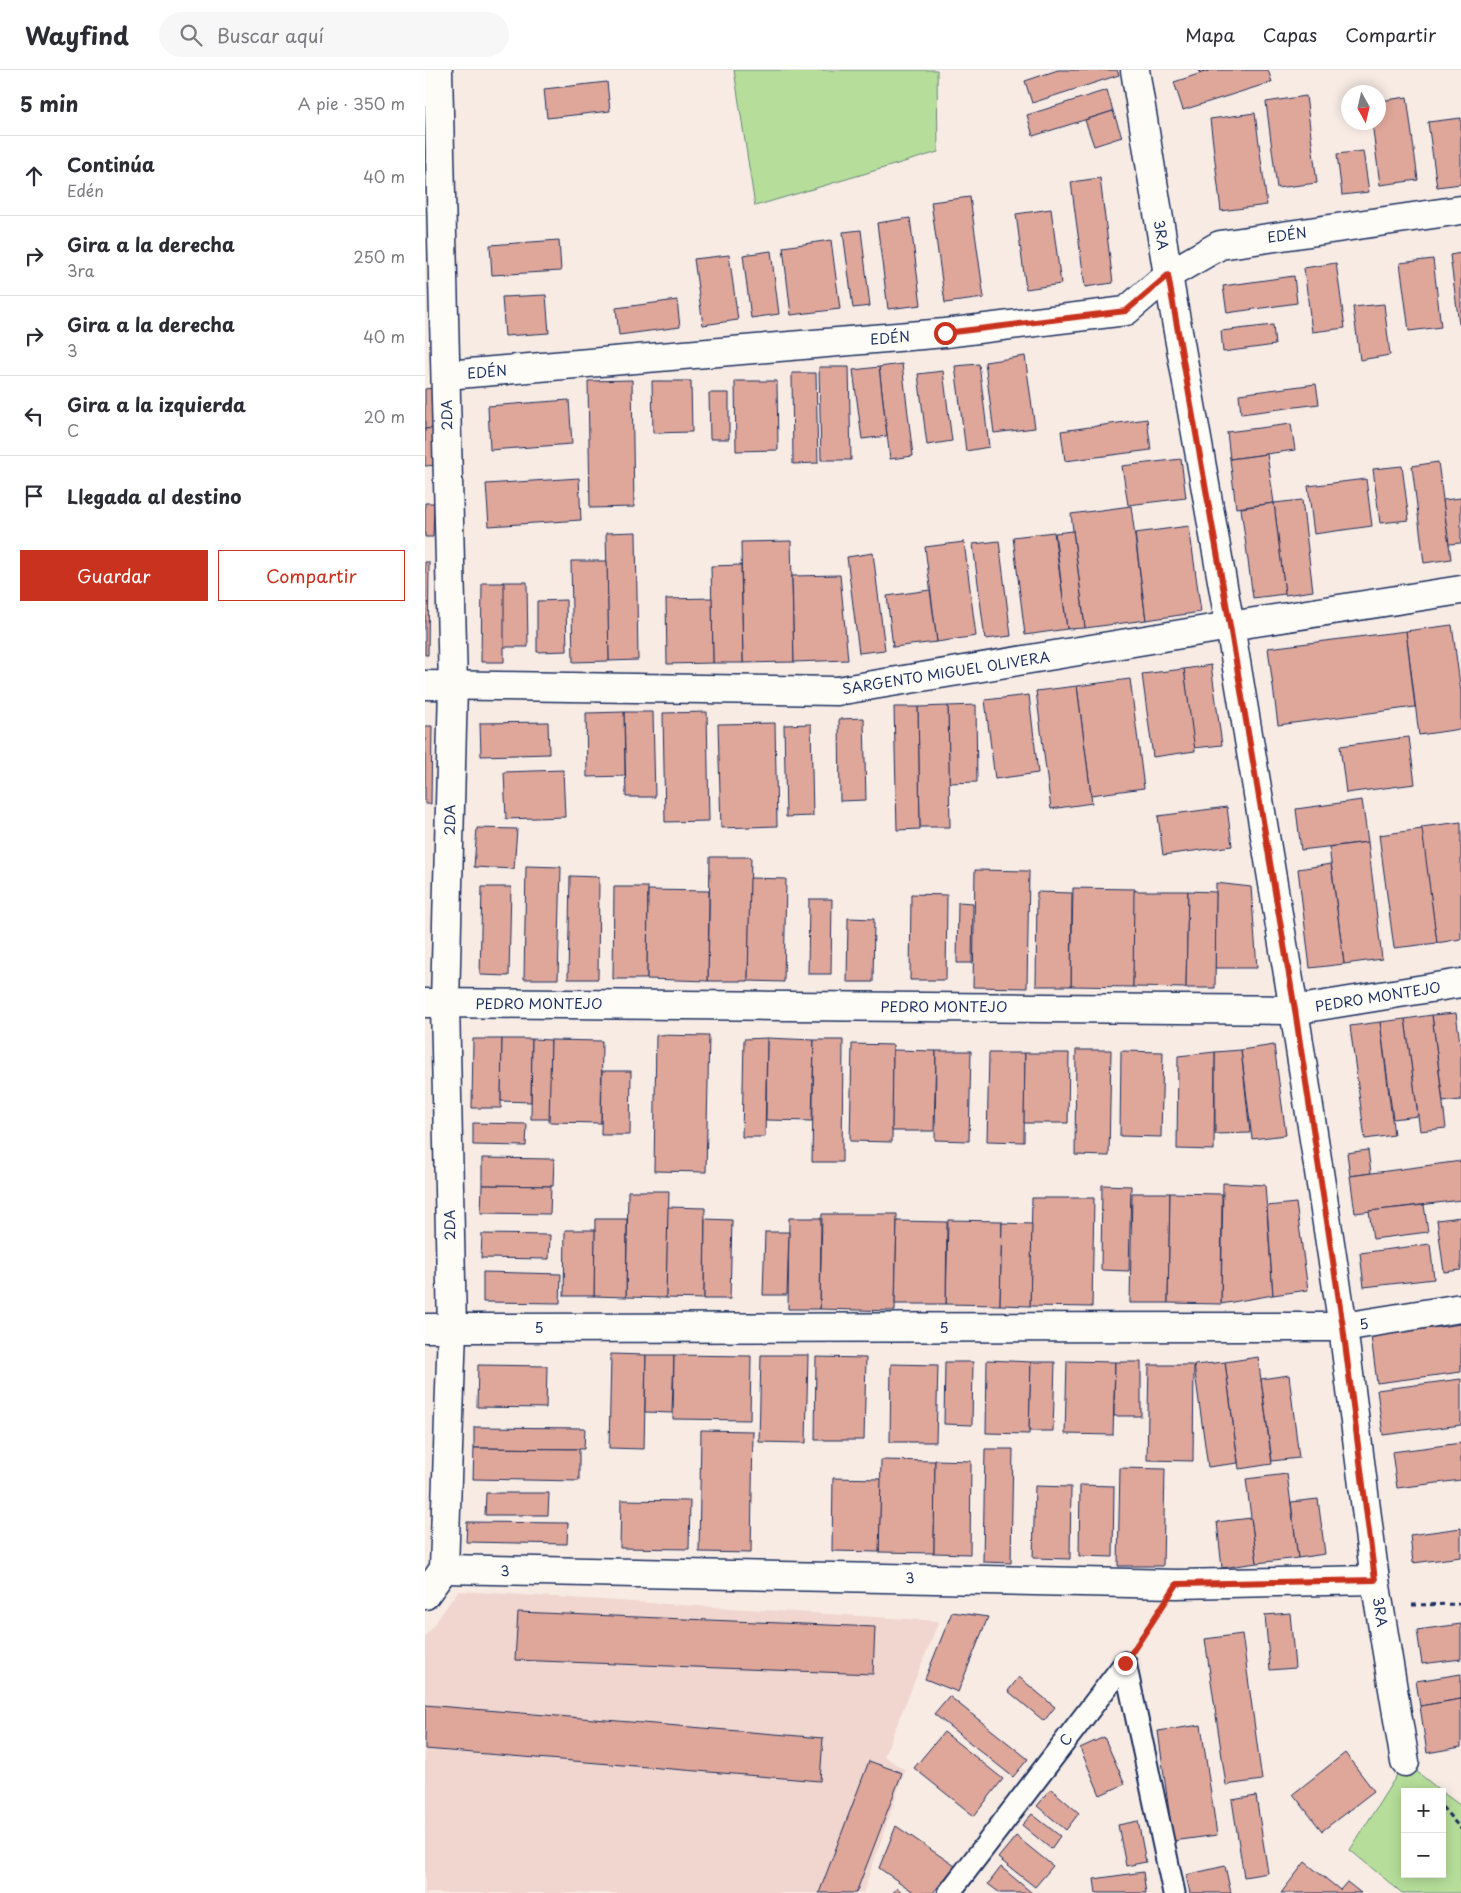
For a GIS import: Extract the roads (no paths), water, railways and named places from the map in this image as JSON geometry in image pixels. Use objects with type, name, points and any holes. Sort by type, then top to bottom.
[{"type":"street","name":"3RA","points":[[1135,70],[1168,275],[1295,1010],[1343,1327],[1377,1593],[1405,1762]]},
{"type":"street","name":"2DA","points":[[431,72],[434,274],[446,375],[453,686],[435,1003],[452,1328],[445,1569]]},
{"type":"street","name":"EDÉN","points":[[446,375],[945,333],[1126,311],[1168,275],[1220,245],[1461,210]]},
{"type":"street","name":"SARGENTO MIGUEL OLIVERA","points":[[425,685],[837,691],[1461,590]]},
{"type":"street","name":"PEDRO MONTEJO","points":[[435,1003],[1295,1010],[1461,983]]},
{"type":"street","name":"5","points":[[425,1328],[1343,1327],[1461,1308]]},
{"type":"street","name":"3","points":[[445,1569],[1177,1584],[1377,1593]]},
{"type":"street","points":[[425,1595],[445,1569]]},
{"type":"lane","name":"C","points":[[949,1893],[1125,1663],[1174,1893]]}]
